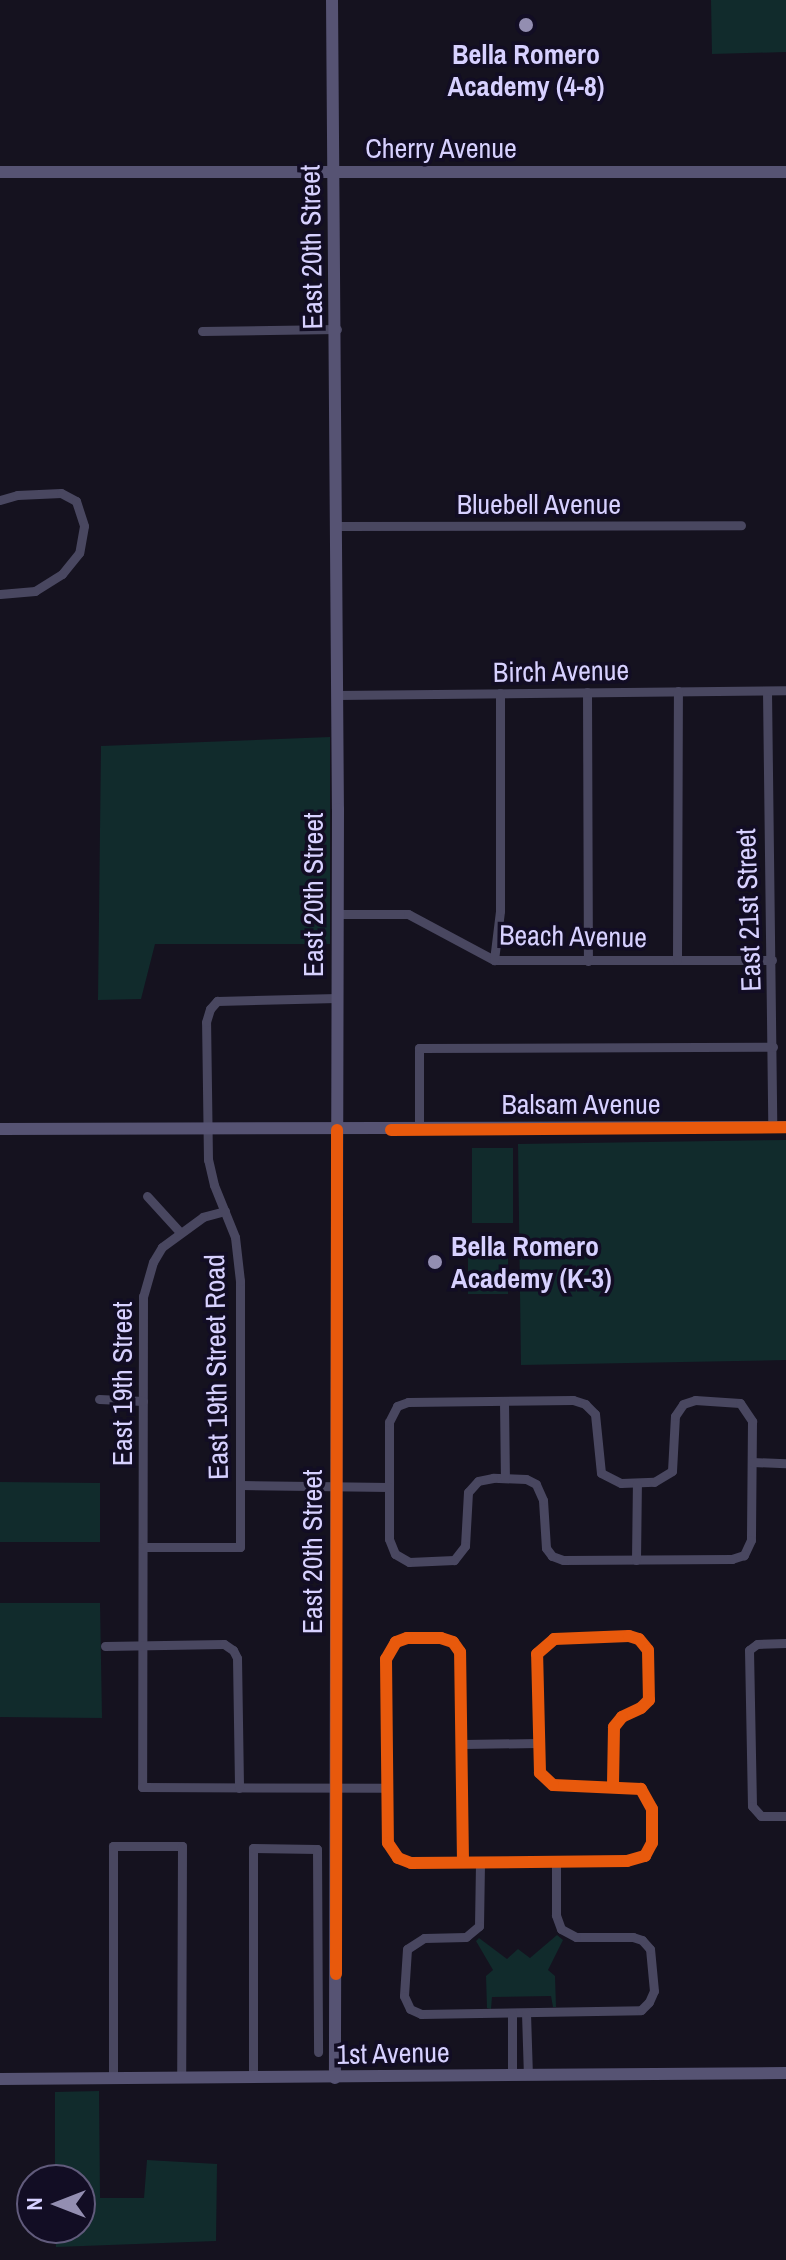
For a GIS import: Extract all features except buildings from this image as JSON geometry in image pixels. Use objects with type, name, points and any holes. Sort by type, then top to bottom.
[{"type":"street","name":"East 20th Street","points":[[332,0],[337,329],[335,2078]]},
{"type":"street","name":"Cherry Avenue","points":[[0,172],[786,172]]},
{"type":"street","points":[[202,331],[337,329]]},
{"type":"street","points":[[0,500],[17,495],[61,493],[76,501],[84,526],[79,553],[62,574],[35,591],[5,594]]},
{"type":"street","name":"Bluebell Avenue","points":[[337,526],[741,525]]},
{"type":"street","name":"Birch Avenue","points":[[337,695],[786,690]]},
{"type":"street","points":[[677,960],[678,691]]},
{"type":"street","name":"East 21st Street","points":[[767,691],[773,1047],[779,1127]]},
{"type":"street","points":[[587,692],[588,961]]},
{"type":"street","points":[[494,960],[500,911],[500,693]]},
{"type":"street","name":"Beach Avenue","points":[[337,914],[408,914],[494,960],[772,960]]},
{"type":"street","name":"East 19th Street Road","points":[[143,1547],[240,1547],[240,1281],[235,1237],[214,1185],[208,1135],[206,1022],[217,1001],[337,998]]},
{"type":"street","points":[[419,1129],[419,1048],[773,1047]]},
{"type":"street","name":"Balsam Avenue","points":[[0,1129],[208,1135],[337,1130],[779,1127]]},
{"type":"street","points":[[147,1196],[179,1231]]},
{"type":"street","name":"East 19th Street","points":[[225,1211],[203,1217],[179,1231],[162,1247],[146,1281],[142,1787],[239,1788]]},
{"type":"street","points":[[99,1399],[143,1401]]},
{"type":"street","points":[[573,1400],[585,1404],[596,1420],[601,1473],[615,1482],[637,1483],[662,1480],[672,1471],[675,1416],[683,1404],[691,1401],[737,1401],[747,1409],[752,1421],[751,1540],[744,1555],[732,1559],[580,1562],[554,1557],[546,1548],[543,1500],[538,1487],[529,1480],[505,1478],[473,1484],[466,1498],[465,1546],[448,1562],[409,1562],[395,1554],[389,1539],[389,1422],[397,1406],[408,1402],[573,1400]]},
{"type":"street","points":[[504,1401],[505,1478]]},
{"type":"street","points":[[752,1462],[786,1463]]},
{"type":"street","points":[[636,1560],[637,1483]]},
{"type":"street","points":[[241,1485],[389,1487]]},
{"type":"street","points":[[463,1862],[462,1660],[458,1648],[441,1638],[407,1638],[396,1642],[386,1659],[388,1843],[398,1858],[411,1863],[480,1863],[627,1861],[645,1856],[652,1843],[650,1801],[641,1789],[551,1784],[540,1773],[537,1660],[543,1645],[557,1638],[639,1639],[650,1654],[650,1694],[641,1708],[622,1717],[614,1727],[613,1786]]},
{"type":"street","points":[[786,1643],[753,1645],[749,1650],[752,1806],[757,1813],[786,1816]]},
{"type":"street","points":[[105,1646],[224,1644],[233,1650],[237,1658],[239,1788],[388,1788]]},
{"type":"street","points":[[463,1744],[538,1743]]},
{"type":"street","points":[[113,2079],[113,1846],[182,1846],[181,2078]]},
{"type":"street","points":[[253,2078],[253,1848],[317,1849],[318,2052]]},
{"type":"street","points":[[480,1863],[479,1926],[466,1937],[424,1938],[411,1944],[404,1962],[406,2004],[421,2014],[634,2012],[647,2005],[654,1991],[653,1958],[642,1940],[633,1937],[576,1937],[561,1929],[556,1915],[556,1862]]},
{"type":"street","points":[[512,2013],[512,2075]]},
{"type":"street","points":[[526,2013],[528,2075]]},
{"type":"street","name":"1st Avenue","points":[[0,2079],[786,2073]]},
{"type":"green space","points":[[711,0],[786,0],[786,52],[712,54]]},
{"type":"green space","points":[[330,737],[330,944],[155,944],[141,999],[98,1000],[101,746]]},
{"type":"green space","points":[[786,1140],[786,1360],[521,1365],[518,1144]]},
{"type":"green space","points":[[472,1148],[513,1148],[513,1223],[472,1223]]},
{"type":"green space","points":[[468,1256],[508,1256],[508,1294],[468,1294]]},
{"type":"green space","points":[[0,1482],[100,1483],[100,1542],[0,1542]]},
{"type":"green space","points":[[0,1603],[100,1603],[102,1718],[0,1717]]},
{"type":"green space","points":[[557,1935],[563,1940],[548,1970],[555,1976],[556,2007],[553,2007],[551,1996],[492,1997],[491,2009],[487,2008],[486,1976],[493,1970],[476,1941],[479,1938],[507,1959],[518,1949],[530,1958]]},
{"type":"green space","points":[[99,2091],[100,2198],[144,2198],[147,2160],[217,2164],[216,2241],[56,2247],[56,2244],[96,2244],[96,2164],[55,2164],[55,2092]]},
{"type":"cycle path","points":[[391,1130],[786,1127]]},
{"type":"cycle path","points":[[336,1974],[337,1130]]},
{"type":"cycle path","points":[[463,1862],[460,1652],[453,1642],[441,1638],[407,1638],[396,1642],[386,1659],[388,1843],[398,1858],[411,1863],[627,1861],[645,1856],[652,1843],[652,1809],[641,1789],[553,1785],[540,1773],[537,1654],[554,1639],[629,1636],[639,1639],[648,1650],[649,1700],[641,1708],[622,1717],[614,1727],[613,1786]]},
{"type":"place","name":"Bella Romero Academy (4-8)","points":[[526,25]]},
{"type":"place","name":"Bella Romero Academy (K-3)","points":[[435,1262]]}]
